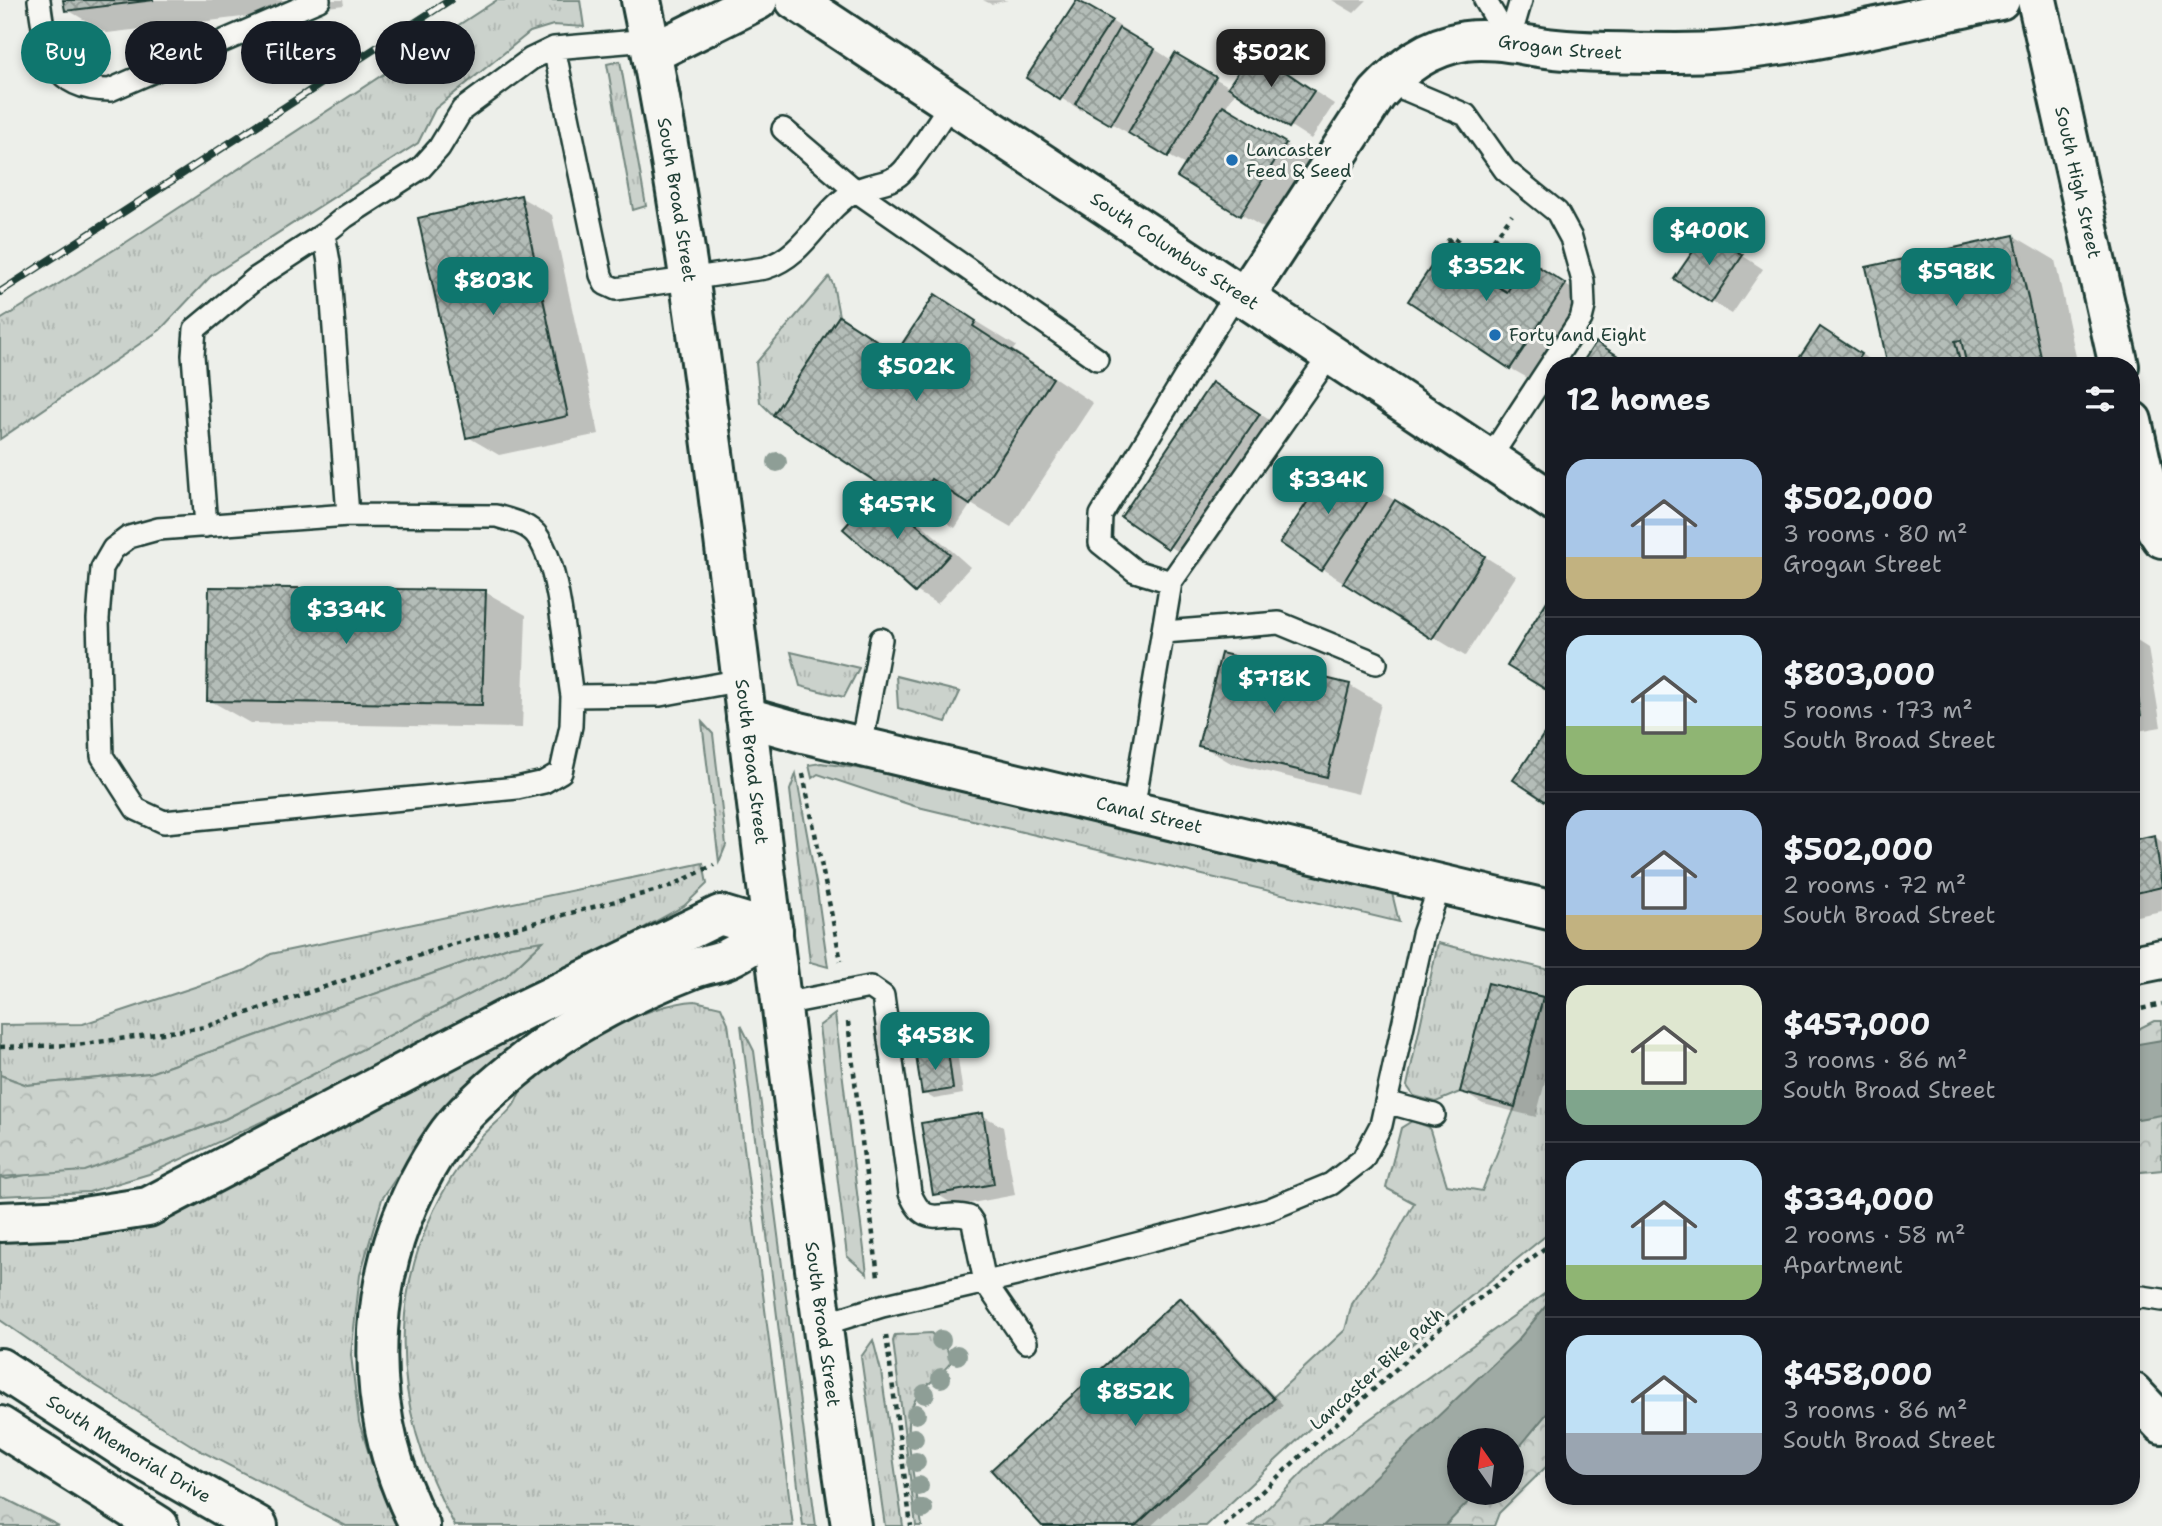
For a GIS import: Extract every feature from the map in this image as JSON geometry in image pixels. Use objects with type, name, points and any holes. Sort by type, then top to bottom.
[{"type":"main road","name":"South Broad Street","points":[[641,0],[666,120],[690,280],[783,1004],[821,1325],[851,1526]]},
{"type":"main road","points":[[651,47],[758,0]]},
{"type":"main road","name":"South Columbus Street","points":[[795,0],[1545,496]]},
{"type":"main road","name":"Grogan Street","points":[[1240,296],[1388,82],[1422,54],[1467,41],[1509,41],[1555,49],[1723,52],[1821,37],[2000,0]]},
{"type":"main road","name":"South High Street","points":[[2037,0],[2117,357]]},
{"type":"main road","points":[[2140,471],[2150,534]]},
{"type":"main road","name":"Canal Street","points":[[746,717],[861,747],[1545,909]]},
{"type":"main road","points":[[0,1222],[70,1219],[148,1206],[525,1009],[708,920],[720,915],[773,931]]},
{"type":"main road","points":[[420,1526],[398,1478],[381,1418],[375,1365],[379,1312],[393,1248],[415,1192],[445,1137],[499,1082],[571,1028],[640,990],[696,967],[727,959],[773,931]]},
{"type":"main road","points":[[2140,963],[2162,959]]},
{"type":"main road","name":"South Memorial Drive","points":[[0,1368],[134,1455],[258,1526]]},
{"type":"main road","points":[[2140,1401],[2162,1424]]},
{"type":"main road","points":[[0,1426],[159,1526]]},
{"type":"lane","points":[[38,0],[46,51],[61,75],[86,90],[110,90],[319,0]]},
{"type":"lane","points":[[1485,0],[1509,41]]},
{"type":"lane","points":[[1509,41],[1521,0]]},
{"type":"lane","points":[[206,526],[192,355],[195,329],[255,279],[421,168],[439,148],[463,110],[531,59],[554,48],[651,47]]},
{"type":"lane","points":[[554,48],[605,284],[616,289],[690,280],[780,263],[794,255],[856,191],[891,181],[903,172],[951,103]]},
{"type":"lane","points":[[1388,82],[1466,116],[1505,170],[1557,212],[1565,223],[1583,281],[1584,307],[1570,338],[1557,357]]},
{"type":"lane","points":[[783,129],[856,191],[1097,359]]},
{"type":"lane","points":[[324,234],[329,262],[348,515]]},
{"type":"lane","points":[[1171,582],[1135,571],[1100,543],[1101,515],[1240,296]]},
{"type":"lane","points":[[1133,810],[1171,582],[1330,355]]},
{"type":"lane","points":[[1489,459],[1545,375]]},
{"type":"lane","points":[[348,515],[496,516],[517,522],[537,535],[554,578],[572,696],[571,726],[561,772],[544,782],[517,788],[188,821],[164,822],[136,809],[102,756],[97,619],[102,568],[113,549],[129,537],[158,529],[206,526],[348,515]]},
{"type":"lane","points":[[1164,632],[1279,623],[1376,663]]},
{"type":"lane","points":[[861,747],[881,639]]},
{"type":"lane","points":[[572,696],[660,695],[742,680]]},
{"type":"lane","points":[[821,1325],[882,1306],[1268,1210],[1331,1184],[1363,1159],[1381,1125],[1423,934],[1441,883]]},
{"type":"lane","points":[[783,1004],[870,987],[883,996],[909,1193],[915,1205],[927,1216],[969,1217],[973,1223],[985,1282],[1026,1342]]},
{"type":"lane","points":[[1386,1102],[1434,1115]]},
{"type":"lane","points":[[2140,1297],[2162,1300]]},
{"type":"path","points":[[1481,256],[1531,192]]},
{"type":"path","points":[[1440,249],[1452,237],[1496,267]]},
{"type":"path","points":[[0,1047],[77,1045],[205,1027],[450,945],[669,887],[714,865]]},
{"type":"path","points":[[2140,1009],[2162,1004]]},
{"type":"path","name":"Lancaster Bike Path","points":[[1224,1526],[1443,1327],[1545,1248]]},
{"type":"path","points":[[886,1340],[911,1526]]},
{"type":"green space","points":[[497,0],[580,0],[584,27],[553,25],[530,32],[475,77],[475,21],[465,21]]},
{"type":"green space","points":[[620,61],[646,206],[633,210],[607,64]]},
{"type":"green space","points":[[375,80],[375,84],[466,84],[435,109],[418,143],[211,276],[160,330],[0,439],[0,320],[125,243]]},
{"type":"green space","points":[[829,277],[833,284],[839,316],[773,415],[760,402],[756,363]]},
{"type":"green space","points":[[791,652],[859,668],[844,697],[800,686]]},
{"type":"green space","points":[[896,676],[960,692],[946,722],[898,708]]},
{"type":"green space","points":[[702,722],[713,734],[726,845],[719,862]]},
{"type":"green space","points":[[821,763],[890,773],[1391,889],[1399,922],[914,806],[818,774],[812,778],[809,765]]},
{"type":"green space","points":[[796,774],[828,967],[810,962],[790,790]]},
{"type":"green space","points":[[703,863],[707,884],[684,906],[569,969],[285,1111],[149,1174],[89,1192],[0,1196],[0,1177],[7,1179],[145,1149],[225,1119],[506,976],[542,942],[511,946],[150,1073],[27,1085],[0,1075],[0,1025],[83,1024],[246,970],[271,954]]},
{"type":"green space","points":[[543,941],[506,976],[225,1119],[85,1171],[0,1177],[0,1075],[27,1085],[150,1073],[511,946]]},
{"type":"green space","points":[[1438,943],[1545,969],[1545,1236],[1321,1418],[1206,1526],[1135,1526],[1345,1330],[1352,1304],[1382,1261],[1414,1203],[1386,1188],[1401,1128],[1412,1121],[1429,1127],[1447,1185],[1482,1191],[1515,1107],[1543,997],[1488,984],[1460,1092],[1436,1102],[1414,1096],[1407,1086]]},
{"type":"green space","points":[[695,1001],[721,1007],[728,1023],[793,1526],[455,1526],[432,1478],[415,1429],[406,1380],[404,1332],[410,1283],[423,1236],[445,1189],[475,1144],[513,1106],[522,1088],[541,1070],[582,1043],[629,1019],[675,1004]]},
{"type":"green space","points":[[835,1014],[867,1274],[847,1256],[819,1026]]},
{"type":"green space","points":[[2154,1021],[2162,1021],[2162,1170],[2140,1172],[2140,1028]]},
{"type":"green space","points":[[741,1025],[754,1051],[816,1526],[803,1526]]},
{"type":"green space","points":[[513,1039],[520,1045],[439,1114],[382,1199],[360,1275],[351,1355],[359,1422],[379,1486],[400,1526],[346,1526],[199,1450],[90,1382],[0,1320],[0,1238],[38,1240],[113,1228],[182,1209]]},
{"type":"green space","points":[[1545,1293],[1545,1468],[1524,1488],[1524,1428],[1447,1428],[1447,1505],[1507,1505],[1499,1513],[1494,1526],[1250,1526],[1321,1454]]},
{"type":"green space","points":[[931,1333],[947,1349],[951,1362],[918,1396],[910,1414],[909,1445],[922,1526],[916,1526],[893,1341],[895,1335]]},
{"type":"green space","points":[[873,1340],[881,1371],[903,1526],[885,1526],[861,1357]]},
{"type":"green space","points":[[0,1496],[59,1526],[0,1526]]},
{"type":"shaded area","points":[[2162,1040],[2162,1115],[2140,1119],[2140,1044]]},
{"type":"shaded area","points":[[1545,1307],[1545,1416],[1524,1441],[1524,1428],[1447,1428],[1447,1505],[1465,1505],[1445,1526],[1323,1526],[1517,1341]]},
{"type":"building","points":[[63,0],[154,0],[65,11]]},
{"type":"building","points":[[1077,0],[1112,20],[1060,100],[1026,78]]},
{"type":"building","points":[[1119,28],[1155,49],[1111,125],[1075,104]]},
{"type":"building","points":[[1253,50],[1314,91],[1289,128],[1228,87]]},
{"type":"building","points":[[1175,53],[1216,77],[1168,157],[1128,133]]},
{"type":"building","name":"Lancaster Feed & Seed","points":[[1223,105],[1286,143],[1240,216],[1177,177]]},
{"type":"building","points":[[521,195],[568,416],[466,438],[418,218]]},
{"type":"building","points":[[1707,231],[1743,255],[1711,303],[1674,279]]},
{"type":"building","points":[[2014,235],[2041,357],[1965,357],[1961,340],[1955,341],[1959,357],[1886,357],[1866,267]]},
{"type":"building","name":"Forty and Eight","points":[[1449,240],[1490,267],[1483,277],[1507,292],[1528,260],[1566,284],[1510,369],[1408,301]]},
{"type":"building","points":[[935,294],[976,321],[973,326],[1053,378],[970,505],[931,479],[913,506],[773,415],[839,316],[896,353]]},
{"type":"building","points":[[1820,327],[1861,354],[1859,357],[1800,357]]},
{"type":"building","points":[[1596,342],[1620,357],[1586,357]]},
{"type":"building","points":[[1212,382],[1260,414],[1168,549],[1121,517]]},
{"type":"building","points":[[1334,462],[1375,490],[1321,571],[1280,543]]},
{"type":"building","points":[[878,490],[950,554],[915,593],[843,529]]},
{"type":"building","points":[[1395,500],[1485,556],[1432,639],[1343,583]]},
{"type":"building","points":[[209,587],[486,590],[482,705],[207,701]]},
{"type":"building","points":[[1545,604],[1545,689],[1507,666]]},
{"type":"building","points":[[1221,653],[1350,684],[1327,777],[1198,746]]},
{"type":"building","points":[[1545,732],[1545,801],[1513,780]]},
{"type":"building","points":[[2155,835],[2162,887],[2140,892],[2140,838]]},
{"type":"building","points":[[1488,983],[1543,997],[1515,1107],[1460,1092]]},
{"type":"building","points":[[948,1051],[953,1089],[922,1094],[916,1056]]},
{"type":"building","points":[[983,1113],[994,1184],[933,1195],[921,1123]]},
{"type":"building","points":[[1180,1297],[1274,1399],[1135,1526],[1042,1526],[991,1470]]},
{"type":"railway","points":[[0,292],[450,0]]},
{"type":"place","name":"Lancaster Feed & Seed","points":[[1232,160]]},
{"type":"place","name":"Forty and Eight","points":[[1495,335]]}]
